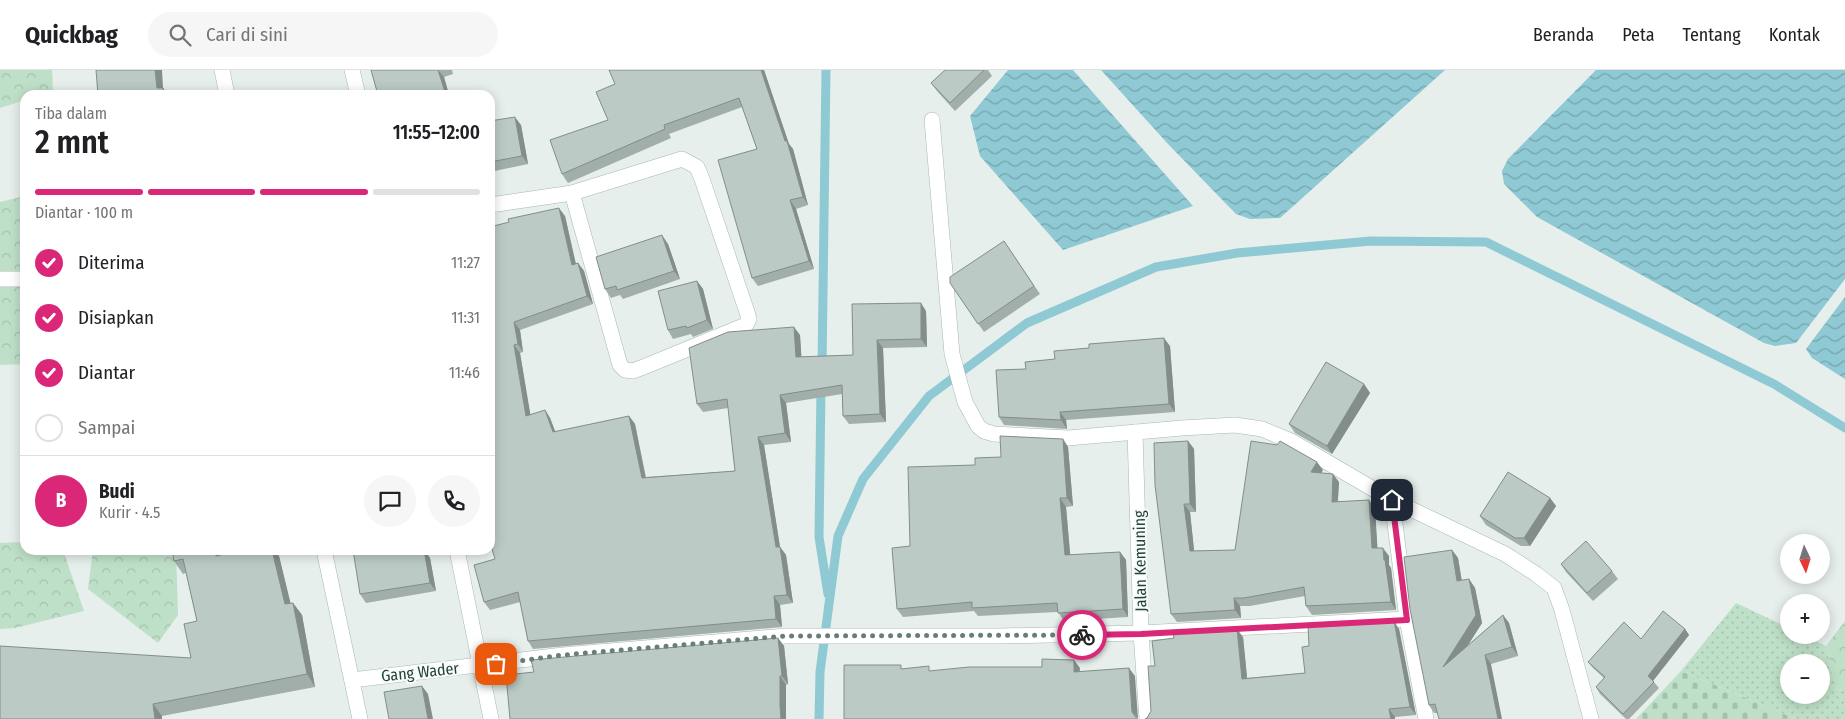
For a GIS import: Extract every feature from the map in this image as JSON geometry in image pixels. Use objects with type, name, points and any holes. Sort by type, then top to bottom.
[{"type":"street","points":[[222,70],[226,90]]},
{"type":"street","points":[[352,70],[357,90]]},
{"type":"street","points":[[932,120],[952,354],[965,402],[978,426],[984,431],[994,434],[1018,437],[1068,438],[1235,425],[1262,429],[1291,440],[1392,500],[1505,554],[1554,588],[1562,610],[1591,719]]},
{"type":"street","points":[[495,204],[572,193],[682,159],[697,167],[747,312],[749,319],[746,325],[633,371],[625,370],[620,365],[572,193]]},
{"type":"street","points":[[0,279],[20,279]]},
{"type":"street","name":"Jalan Kemuning","points":[[1136,432],[1141,634],[1146,719]]},
{"type":"street","points":[[1392,500],[1407,620],[1426,719]]},
{"type":"street","points":[[325,555],[360,719]]},
{"type":"street","points":[[459,555],[492,719]]},
{"type":"street","points":[[1141,634],[1407,620]]},
{"type":"street","name":"Gang Wader","points":[[352,680],[563,655],[786,636],[1141,634]]},
{"type":"green space","points":[[0,70],[52,70],[53,90],[20,90],[20,102],[0,108]]},
{"type":"green space","points":[[20,197],[20,364],[0,365],[0,202]]},
{"type":"green space","points":[[20,542],[20,555],[65,555],[84,611],[15,628],[0,629],[0,543]]},
{"type":"green space","points":[[92,555],[176,555],[178,615],[158,643],[88,589]]},
{"type":"green space","points":[[1736,603],[1780,624],[1780,644],[1822,644],[1826,646],[1828,654],[1780,654],[1780,704],[1830,704],[1830,663],[1836,688],[1845,692],[1845,719],[1796,719],[1681,671]]},
{"type":"green space","points":[[1845,621],[1845,692],[1836,688],[1830,663],[1830,654],[1828,654],[1826,646],[1830,644],[1830,641]]},
{"type":"green space","points":[[1681,671],[1796,719],[1636,719]]},
{"type":"water","points":[[1008,70],[1073,70],[1193,206],[1063,250],[980,156],[970,116]]},
{"type":"water","points":[[1101,70],[1445,70],[1280,218],[1250,219],[1236,214],[1168,144]]},
{"type":"water","points":[[1596,70],[1845,70],[1845,279],[1796,343],[1775,346],[1764,343],[1537,217],[1504,184],[1502,171],[1508,159]]},
{"type":"water","points":[[1845,297],[1845,379],[1812,358],[1806,349]]},
{"type":"building","points":[[96,70],[155,70],[157,88],[163,88],[163,90],[98,90]]},
{"type":"building","points":[[371,70],[438,70],[444,90],[377,90]]},
{"type":"building","points":[[609,70],[761,70],[785,141],[787,141],[803,197],[790,200],[809,261],[752,278],[718,160],[757,149],[739,98],[664,125],[665,129],[562,174],[550,140],[608,120],[596,92],[615,84]]},
{"type":"building","points":[[945,70],[984,70],[950,103],[931,83]]},
{"type":"building","points":[[515,117],[522,156],[495,161],[495,120]]},
{"type":"building","points":[[559,208],[572,265],[578,263],[587,296],[514,322],[518,344],[514,345],[526,416],[545,410],[553,432],[629,416],[642,478],[735,471],[727,399],[697,404],[689,348],[728,332],[794,327],[796,357],[853,355],[852,304],[921,303],[921,339],[877,340],[880,414],[843,416],[842,385],[780,395],[785,433],[758,437],[776,547],[780,547],[787,595],[774,596],[776,619],[528,641],[518,592],[484,602],[474,565],[495,559],[495,226],[509,222],[508,219]]},
{"type":"building","points":[[662,235],[674,271],[617,290],[616,286],[605,289],[596,257]]},
{"type":"building","points":[[1004,241],[1034,286],[978,324],[950,283],[950,277]]},
{"type":"building","points":[[697,281],[707,320],[687,328],[686,326],[668,330],[658,291]]},
{"type":"building","points":[[1164,338],[1169,404],[1060,412],[1061,420],[999,417],[996,370],[1026,369],[1025,362],[1055,359],[1054,351],[1089,348],[1089,344]]},
{"type":"building","points":[[1326,362],[1364,384],[1327,446],[1289,424]]},
{"type":"building","points":[[1000,436],[1063,439],[1067,498],[1060,498],[1065,555],[1120,552],[1123,609],[1058,613],[1057,603],[972,608],[972,602],[897,609],[892,548],[910,546],[908,467],[975,465],[975,458],[1001,457]]},
{"type":"building","points":[[1188,441],[1190,504],[1184,504],[1190,551],[1235,550],[1251,441],[1277,445],[1280,441],[1317,462],[1311,472],[1333,474],[1332,502],[1369,500],[1372,548],[1383,548],[1391,602],[1306,606],[1304,587],[1244,598],[1234,598],[1235,610],[1171,614],[1155,485],[1154,443]]},
{"type":"building","points":[[1508,472],[1550,498],[1524,538],[1515,538],[1480,516]]},
{"type":"building","points":[[1586,541],[1612,571],[1587,593],[1561,564]]},
{"type":"building","points":[[1452,550],[1457,581],[1469,579],[1476,615],[1443,667],[1503,615],[1512,647],[1485,655],[1498,719],[1439,719],[1435,704],[1429,705],[1410,609],[1404,557]]},
{"type":"building","points":[[173,555],[273,555],[285,604],[293,603],[307,674],[153,704],[155,719],[0,719],[0,646],[191,658],[184,624],[197,621],[183,559],[174,561]]},
{"type":"building","points":[[354,555],[425,555],[430,583],[360,594]]},
{"type":"building","points":[[1663,611],[1685,629],[1648,676],[1654,682],[1623,714],[1596,687],[1605,677],[1588,662],[1624,622],[1641,639]]},
{"type":"building","points":[[1394,621],[1410,707],[1389,709],[1391,719],[1145,719],[1151,711],[1148,666],[1155,666],[1152,641],[1174,638],[1173,632],[1237,629],[1242,679],[1305,673],[1302,647],[1309,646],[1308,625]]},
{"type":"building","points":[[778,638],[782,676],[780,676],[781,719],[510,719],[506,675],[534,672],[531,660]]},
{"type":"building","points":[[1042,659],[1074,660],[1074,672],[1129,668],[1132,712],[1137,719],[844,719],[844,665],[901,665],[901,669],[929,666],[929,671],[969,667],[1042,667]]},
{"type":"building","points":[[422,686],[428,719],[389,719],[384,692]]},
{"type":"waterway","points":[[822,367],[826,70]]},
{"type":"waterway","points":[[819,719],[820,672],[838,536],[863,479],[929,396],[1027,323],[1156,267],[1237,253],[1371,241],[1486,242],[1774,384],[1845,428]]},
{"type":"waterway","points":[[821,388],[819,537],[828,594]]},
{"type":"way so far","points":[[496,664],[563,655],[786,636],[1082,635]]},
{"type":"route","points":[[1082,635],[1141,634],[1407,620],[1392,500]]}]
